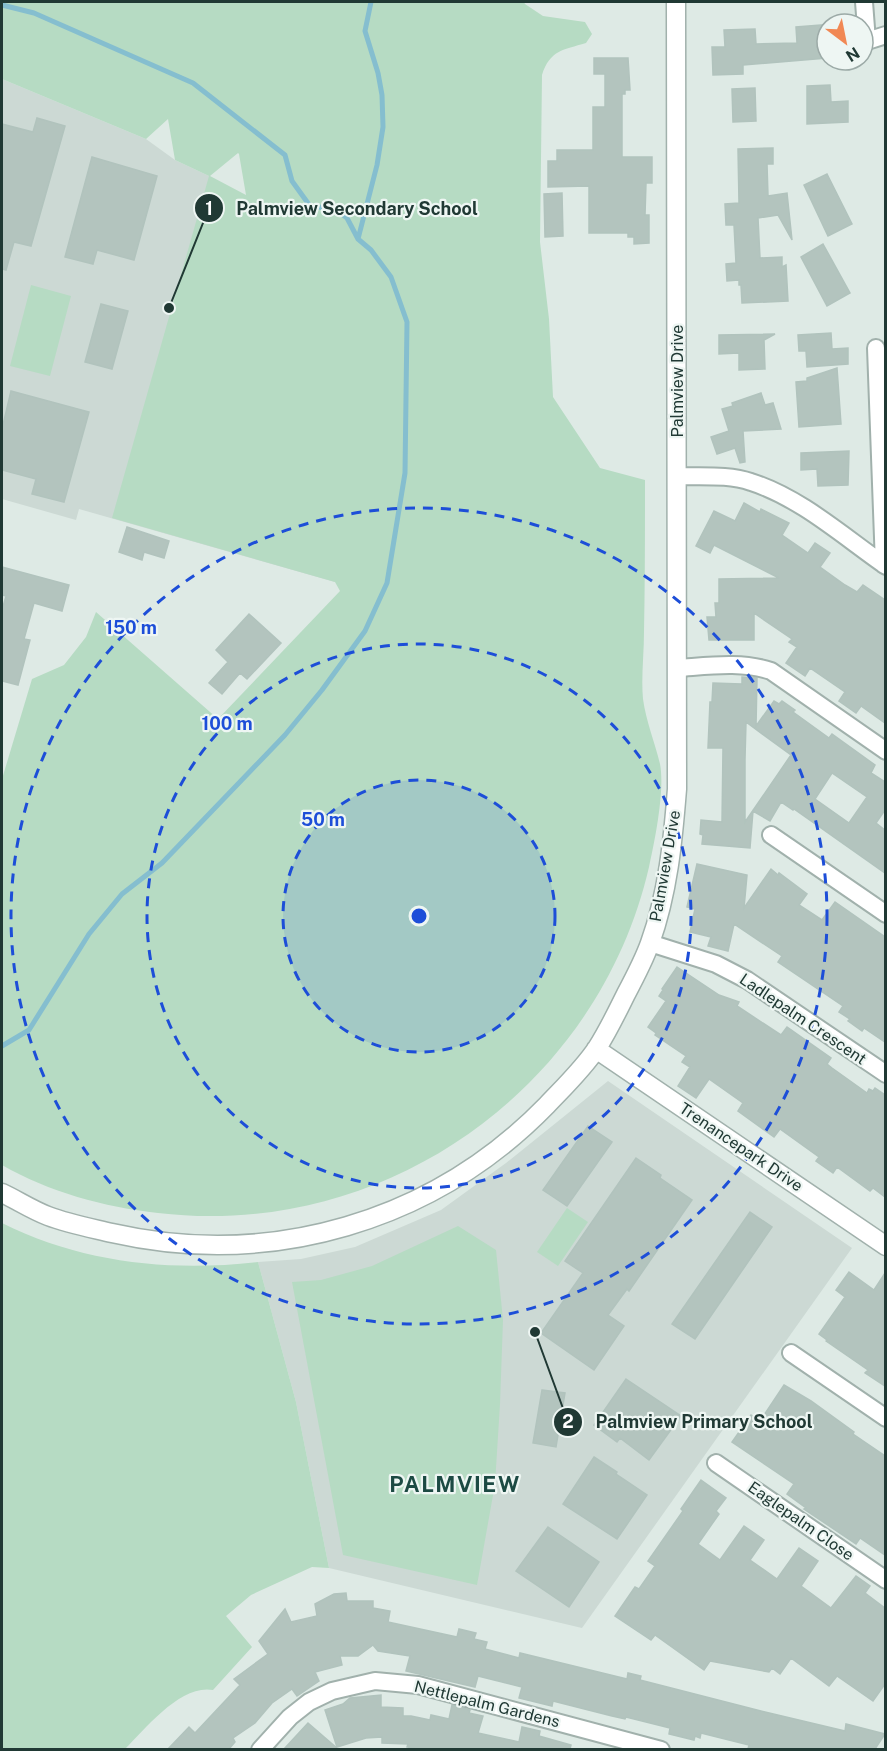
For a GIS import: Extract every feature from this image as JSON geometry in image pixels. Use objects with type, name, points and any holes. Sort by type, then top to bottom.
[{"type":"street","name":"Palmview Drive","points":[[2,1193],[48,1216],[144,1240],[212,1246],[270,1242],[323,1233],[377,1217],[417,1201],[458,1178],[496,1151],[535,1117],[576,1076],[596,1049],[650,943],[666,884],[673,843],[677,789],[678,668],[676,2]]},
{"type":"street","points":[[864,2],[867,41],[885,35]]},
{"type":"street","points":[[876,348],[885,566]]},
{"type":"street","points":[[677,476],[729,477],[774,491],[801,507],[885,566]]},
{"type":"street","points":[[678,668],[724,665],[759,667],[771,671],[885,751]]},
{"type":"street","points":[[771,835],[885,914]]},
{"type":"street","name":"Ladlepalm Crescent","points":[[650,943],[716,964],[747,980],[885,1074]]},
{"type":"street","name":"Trenancepark Drive","points":[[596,1049],[885,1246]]},
{"type":"street","points":[[790,1353],[885,1418]]},
{"type":"street","name":"Eaglepalm Close","points":[[716,1462],[885,1580]]},
{"type":"street","name":"Nettlepalm Gardens","points":[[260,1749],[290,1717],[309,1702],[332,1691],[375,1681],[418,1685],[661,1749]]},
{"type":"shaded area","points":[[2,79],[146,139],[175,160],[209,176],[335,582],[79,509],[76,520],[2,499]]},
{"type":"shaded area","points":[[608,1081],[852,1248],[582,1628],[329,1568],[296,1402],[258,1262],[301,1259],[355,1247],[441,1210],[506,1163]]},
{"type":"green space","points":[[2,2],[524,2],[543,16],[585,22],[592,34],[586,43],[558,52],[553,56],[542,75],[540,242],[549,319],[553,397],[600,468],[645,480],[642,691],[661,775],[659,815],[649,867],[623,947],[583,1019],[531,1081],[469,1133],[399,1174],[323,1202],[242,1215],[158,1213],[117,1207],[77,1197],[20,1175],[2,1165],[2,779],[32,679],[64,665],[86,637],[96,612],[218,719],[340,591],[335,582],[112,518],[209,176],[175,160],[168,119],[146,139],[2,79]],"holes":[[[239,154],[246,195],[210,176]]]},
{"type":"green space","points":[[31,285],[71,296],[50,376],[10,366]]},
{"type":"green space","points":[[567,1208],[588,1222],[558,1266],[537,1252]]},
{"type":"green space","points":[[2,1223],[32,1237],[63,1247],[95,1256],[127,1261],[192,1266],[258,1262],[296,1402],[329,1568],[312,1567],[251,1595],[226,1616],[252,1647],[213,1690],[201,1690],[177,1700],[125,1749],[2,1749]]},
{"type":"green space","points":[[458,1226],[496,1250],[503,1320],[495,1484],[477,1585],[343,1555],[292,1282],[321,1280],[372,1266]]},
{"type":"building","points":[[815,26],[815,59],[743,65],[743,74],[713,75],[712,47],[725,47],[724,30],[755,29],[756,44],[797,43],[796,27]]},
{"type":"building","points":[[594,58],[628,58],[630,90],[625,90],[625,94],[622,94],[622,157],[652,157],[652,183],[646,183],[645,215],[649,215],[649,243],[634,244],[634,237],[628,237],[628,233],[589,233],[589,186],[548,187],[548,161],[557,161],[557,150],[593,150],[593,107],[605,107],[605,74],[594,74]]},
{"type":"building","points":[[830,85],[831,102],[848,101],[848,122],[807,124],[807,86]]},
{"type":"building","points":[[755,88],[756,121],[733,122],[732,89]]},
{"type":"building","points":[[37,118],[65,126],[31,246],[14,242],[6,270],[2,269],[2,124],[33,132]]},
{"type":"building","points":[[773,148],[773,164],[767,164],[768,196],[787,193],[792,240],[778,215],[758,218],[760,258],[782,257],[782,267],[786,265],[788,301],[742,303],[739,280],[727,281],[726,264],[736,263],[734,225],[726,225],[725,204],[739,203],[738,149]]},
{"type":"building","points":[[92,157],[157,176],[134,260],[97,250],[93,264],[65,257]]},
{"type":"building","points":[[827,174],[852,224],[828,236],[804,185]]},
{"type":"building","points":[[562,193],[563,236],[545,237],[544,194]]},
{"type":"building","points":[[823,244],[850,293],[827,306],[801,257]]},
{"type":"building","points":[[101,304],[128,311],[112,369],[85,362]]},
{"type":"building","points":[[831,333],[832,349],[848,348],[848,364],[807,367],[806,351],[799,351],[798,335]]},
{"type":"building","points":[[775,334],[764,340],[765,369],[739,370],[739,353],[719,354],[719,335]]},
{"type":"building","points":[[837,368],[841,424],[799,427],[796,382],[807,381],[807,378]]},
{"type":"building","points":[[11,391],[89,412],[64,502],[32,494],[36,479],[2,470],[2,429]]},
{"type":"building","points":[[761,393],[765,405],[773,403],[781,429],[743,431],[745,462],[740,463],[735,448],[717,454],[711,437],[729,431],[722,409]]},
{"type":"building","points":[[849,451],[848,485],[818,486],[817,469],[801,470],[801,453]]},
{"type":"building","points":[[744,503],[789,523],[782,535],[808,553],[815,543],[830,553],[820,567],[845,585],[857,592],[863,585],[885,600],[885,723],[861,706],[856,713],[839,701],[845,692],[810,668],[805,676],[786,663],[797,647],[789,642],[792,639],[754,613],[754,640],[709,640],[707,617],[716,617],[715,603],[719,603],[719,579],[779,578],[714,545],[710,553],[696,546],[714,511],[735,521]]},
{"type":"building","points":[[127,527],[169,541],[164,558],[144,552],[142,560],[119,552]]},
{"type":"building","points":[[2,567],[69,585],[62,611],[34,603],[24,639],[30,640],[18,685],[2,681],[2,610],[6,596],[2,595]]},
{"type":"building","points":[[249,614],[281,643],[247,679],[240,673],[222,694],[209,683],[228,662],[216,650]]},
{"type":"building","points":[[742,677],[757,678],[756,726],[774,701],[779,704],[782,701],[795,710],[793,712],[829,738],[832,734],[875,765],[871,773],[885,782],[885,810],[876,823],[885,830],[885,873],[781,802],[770,821],[753,811],[750,848],[702,844],[701,820],[722,822],[723,748],[708,748],[713,683],[742,684]],"holes":[[[746,722],[791,755],[745,822],[745,759]],[[832,773],[867,797],[849,823],[815,799]]]},
{"type":"building","points":[[697,864],[747,875],[744,908],[771,869],[807,894],[799,905],[822,920],[835,902],[885,937],[885,1042],[864,1028],[862,1031],[848,1021],[850,1019],[839,1012],[843,1006],[778,962],[782,956],[734,924],[728,951],[708,946],[711,937],[690,932],[695,909],[687,907]]},
{"type":"building","points":[[677,967],[719,995],[739,1002],[737,1006],[781,1035],[787,1027],[831,1058],[827,1064],[867,1093],[869,1089],[873,1091],[875,1088],[885,1095],[885,1197],[873,1188],[870,1191],[837,1167],[833,1173],[816,1161],[819,1157],[780,1129],[774,1137],[738,1111],[743,1103],[709,1079],[696,1098],[678,1086],[690,1067],[682,1062],[686,1056],[655,1035],[656,1033],[648,1027],[666,1001],[659,996]]},
{"type":"building","points":[[588,1126],[612,1142],[567,1206],[543,1190]]},
{"type":"building","points":[[636,1158],[692,1200],[629,1291],[627,1289],[608,1315],[624,1326],[594,1370],[541,1333],[583,1273],[565,1261]]},
{"type":"building","points":[[750,1212],[772,1227],[695,1339],[672,1324]]},
{"type":"building","points":[[849,1272],[874,1290],[885,1273],[885,1386],[865,1373],[868,1370],[819,1334],[845,1297],[836,1290]]},
{"type":"building","points":[[626,1379],[681,1416],[649,1460],[620,1438],[617,1442],[594,1425]]},
{"type":"building","points":[[784,1385],[811,1401],[885,1456],[885,1555],[860,1538],[856,1544],[804,1509],[806,1508],[787,1494],[794,1484],[732,1442],[751,1415],[760,1421]]},
{"type":"building","points":[[542,1390],[565,1393],[556,1447],[533,1443]]},
{"type":"building","points":[[594,1457],[647,1495],[617,1539],[563,1504]]},
{"type":"building","points":[[701,1480],[726,1498],[716,1511],[719,1514],[698,1544],[720,1560],[744,1526],[764,1540],[750,1560],[777,1579],[799,1548],[818,1561],[801,1586],[831,1608],[856,1576],[870,1586],[865,1593],[885,1608],[885,1684],[873,1701],[837,1676],[829,1686],[791,1658],[780,1674],[772,1668],[769,1672],[710,1661],[704,1670],[655,1635],[651,1640],[615,1616],[635,1587],[639,1589],[655,1566],[648,1561],[683,1511],[681,1509]]},
{"type":"building","points":[[548,1527],[599,1562],[569,1607],[516,1571]]},
{"type":"building","points":[[346,1593],[347,1601],[373,1601],[373,1608],[390,1611],[388,1622],[457,1637],[459,1629],[476,1633],[474,1639],[487,1642],[485,1649],[519,1658],[520,1653],[627,1679],[628,1673],[641,1676],[640,1680],[845,1731],[846,1724],[885,1734],[875,1749],[748,1749],[749,1745],[701,1733],[700,1738],[695,1736],[694,1740],[669,1734],[670,1728],[626,1717],[625,1719],[553,1701],[552,1706],[519,1698],[522,1687],[478,1676],[475,1687],[406,1671],[410,1656],[378,1651],[373,1645],[358,1656],[340,1656],[342,1665],[315,1672],[319,1681],[297,1696],[292,1689],[272,1703],[255,1723],[233,1738],[235,1742],[229,1749],[168,1749],[189,1727],[195,1733],[240,1685],[234,1679],[268,1654],[259,1641],[285,1609],[291,1622],[317,1616],[315,1604],[334,1594]]},
{"type":"building","points":[[381,1695],[381,1707],[403,1708],[403,1716],[430,1720],[431,1715],[449,1719],[452,1705],[470,1710],[469,1713],[483,1716],[478,1733],[519,1742],[522,1727],[540,1731],[539,1736],[571,1745],[570,1749],[417,1749],[407,1747],[408,1744],[382,1743],[382,1737],[366,1738],[337,1747],[325,1710],[343,1704],[350,1698]]},
{"type":"building","points":[[308,1723],[338,1749],[284,1749]]},
{"type":"waterway","points":[[358,239],[377,165],[383,127],[382,95],[378,73],[365,31],[371,2]]},
{"type":"waterway","points":[[2,5],[34,13],[193,83],[285,155],[292,181],[310,206],[335,209],[347,218],[358,239],[371,250],[391,277],[407,322],[405,473],[387,583],[365,631],[322,690],[285,735],[162,863],[122,894],[89,934],[29,1030],[2,1046]]},
{"type":"place","name":"Palmview Secondary School","points":[[169,308]]},
{"type":"place","name":"Palmview Primary School","points":[[535,1332]]},
{"type":"district","name":"PALMVIEW","points":[[455,1484]]}]
